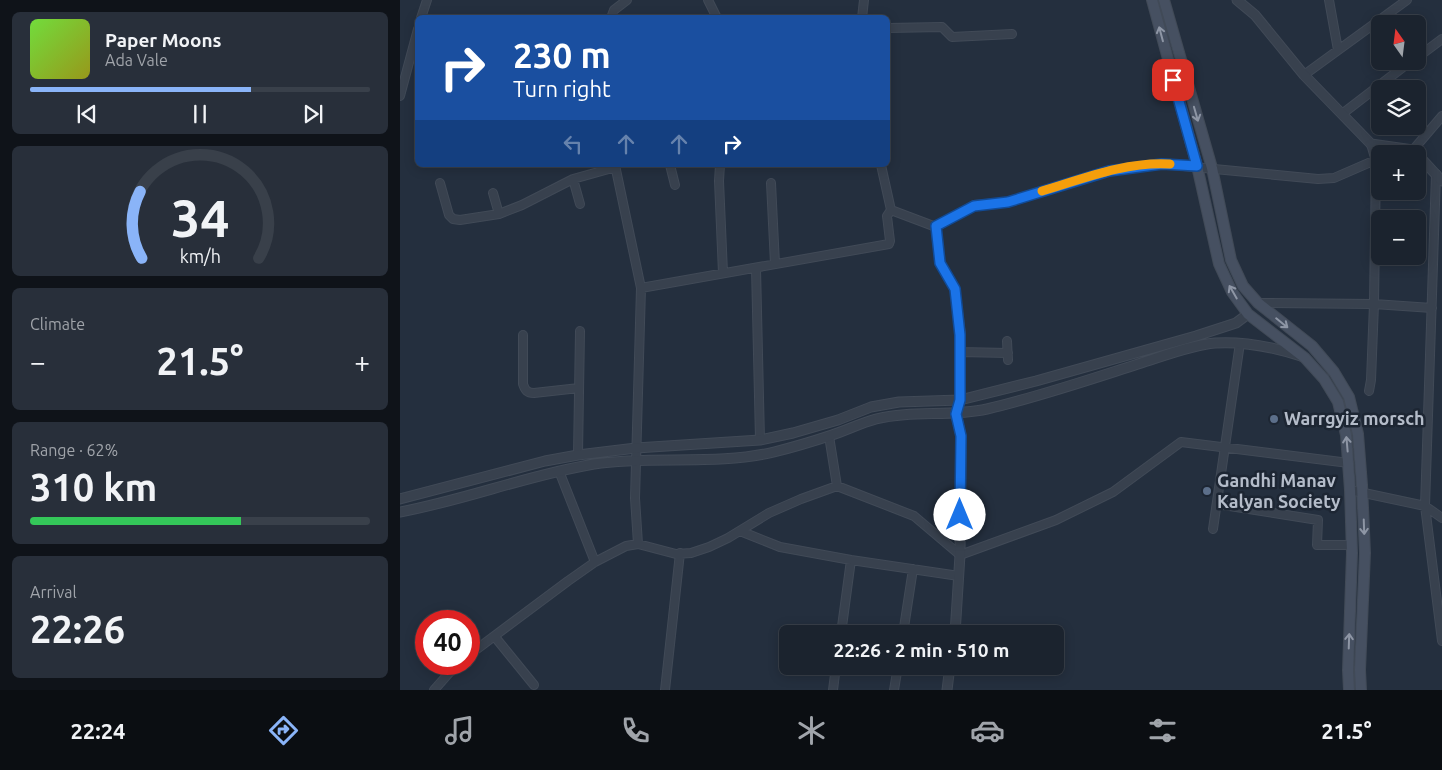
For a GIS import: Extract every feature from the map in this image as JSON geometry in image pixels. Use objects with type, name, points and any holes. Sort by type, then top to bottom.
[{"type":"main road","points":[[1152,0],[1197,166],[1219,264],[1232,292],[1248,314],[1305,358],[1324,380],[1338,402],[1346,436],[1349,463],[1352,544],[1349,690]]},
{"type":"main road","points":[[1164,0],[1212,168],[1231,260],[1242,286],[1258,303],[1312,346],[1334,372],[1349,397],[1358,434],[1365,553],[1360,670],[1361,690]]},
{"type":"street","points":[[422,15],[427,0]]},
{"type":"street","points":[[612,15],[614,10],[627,0]]},
{"type":"street","points":[[708,0],[716,15]]},
{"type":"street","points":[[862,15],[864,0]]},
{"type":"street","points":[[1237,0],[1254,15],[1304,75],[1371,144],[1379,145]]},
{"type":"street","points":[[1329,0],[1338,50]]},
{"type":"street","points":[[1392,0],[1393,10]]},
{"type":"street","points":[[1304,75],[1407,0]]},
{"type":"street","points":[[890,28],[942,27],[952,37],[1012,34]]},
{"type":"street","points":[[1426,50],[1442,39]]},
{"type":"street","points":[[400,96],[415,40]]},
{"type":"street","points":[[1342,114],[1399,70]]},
{"type":"street","points":[[1422,145],[1442,116]]},
{"type":"street","points":[[891,210],[936,226],[974,206],[1008,202],[1109,171],[1162,164],[1318,179],[1334,178],[1371,162]]},
{"type":"street","points":[[1426,163],[1439,177],[1433,257],[1425,506],[1442,639]]},
{"type":"street","points":[[440,183],[449,215],[453,219],[460,220],[499,214],[522,205],[574,179],[612,167]]},
{"type":"street","points":[[615,167],[641,288],[635,498],[638,544]]},
{"type":"street","points":[[670,167],[675,185]]},
{"type":"street","points":[[720,167],[723,273]]},
{"type":"street","points":[[641,288],[889,244],[887,216],[891,210],[881,167]]},
{"type":"street","points":[[574,179],[580,204]]},
{"type":"street","points":[[771,183],[775,264]]},
{"type":"street","points":[[493,193],[499,214]]},
{"type":"street","points":[[1369,391],[1371,380],[1377,200]]},
{"type":"street","points":[[936,226],[940,263],[955,289],[960,335],[960,400],[956,414],[961,436],[960,555],[956,625]]},
{"type":"street","points":[[1433,257],[1442,256]]},
{"type":"street","points":[[756,268],[760,440]]},
{"type":"street","points":[[1258,303],[1374,304],[1432,308]]},
{"type":"street","points":[[400,500],[545,461],[578,455],[636,448],[760,440],[794,434],[871,407],[899,402],[960,400],[1196,336],[1236,323],[1248,314]]},
{"type":"street","points":[[578,455],[580,331]]},
{"type":"street","points":[[523,334],[522,384],[525,390],[529,393],[534,393],[579,388]]},
{"type":"street","points":[[960,352],[1008,356],[1007,342]]},
{"type":"street","points":[[400,512],[559,471],[595,464],[636,460],[736,457],[773,452],[884,418],[900,415],[956,414],[986,409],[1042,395],[1212,343],[1240,343],[1272,347],[1305,358]]},
{"type":"street","points":[[1213,529],[1240,343]]},
{"type":"street","points":[[829,436],[837,486]]},
{"type":"street","points":[[960,555],[1056,520],[1113,492],[1181,442],[1349,463]]},
{"type":"street","points":[[559,471],[595,562]]},
{"type":"street","points":[[480,647],[546,596],[595,562],[626,546],[638,544],[680,553],[691,553],[709,548],[769,513],[837,486],[914,516],[960,555]]},
{"type":"street","points":[[1350,490],[1425,506],[1442,518]]},
{"type":"street","points":[[1217,504],[1318,520],[1317,545],[1352,544]]},
{"type":"street","points":[[740,530],[780,547],[959,576]]},
{"type":"street","points":[[665,690],[680,553]]},
{"type":"street","points":[[842,625],[851,560]]},
{"type":"street","points":[[904,625],[913,569]]},
{"type":"street","points":[[495,636],[534,685]]},
{"type":"street","points":[[434,690],[447,675]]},
{"type":"street","points":[[833,690],[835,675]]},
{"type":"street","points":[[894,690],[896,675]]},
{"type":"street","points":[[946,690],[948,675]]},
{"type":"slow traffic","points":[[1042,191],[1109,171],[1137,166],[1170,164]]},
{"type":"place","name":"Warrgyiz morsch","points":[[1274,419]]},
{"type":"place","name":"Gandhi Manav Kalyan Society","points":[[1207,491]]},
{"type":"route","points":[[960,515],[961,436],[956,414],[960,400],[960,335],[955,289],[940,263],[936,226],[974,206],[984,203],[1008,202],[1109,171],[1162,164],[1197,166],[1173,80]]}]
